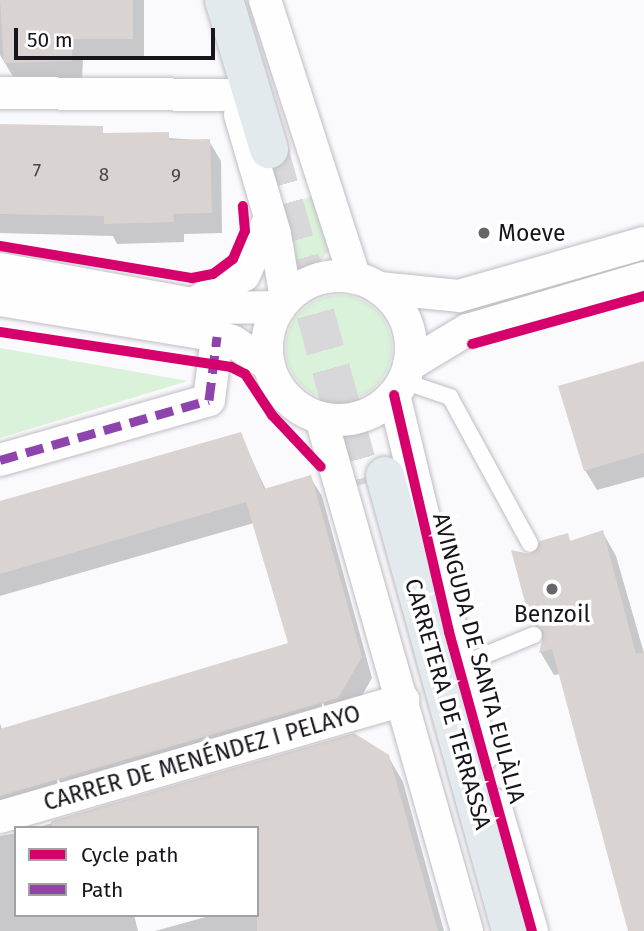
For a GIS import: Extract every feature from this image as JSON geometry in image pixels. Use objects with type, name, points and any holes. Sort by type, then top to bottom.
[{"type":"main road","points":[[224,0],[279,146],[246,0]]},
{"type":"main road","name":"CARRETERA DE TERRASSA","points":[[489,931],[374,480],[511,931]]},
{"type":"street","points":[[204,0],[270,218],[283,303],[268,337],[269,365],[288,399],[321,418],[353,419],[459,333],[644,278]]},
{"type":"street","points":[[264,0],[367,283],[405,322],[402,380]]},
{"type":"street","points":[[0,93],[234,95]]},
{"type":"street","points":[[195,303],[244,275],[270,218]]},
{"type":"street","points":[[0,269],[240,311],[283,303],[325,277],[459,296],[644,243]]},
{"type":"street","points":[[0,300],[218,337],[269,365]]},
{"type":"street","points":[[0,460],[209,400],[218,337]]},
{"type":"street","name":"AVINGUDA DE SANTA EULÀLIA","points":[[402,380],[458,666],[532,931]]},
{"type":"street","points":[[321,418],[467,931]]},
{"type":"street","name":"CARRER DE MENÉNDEZ I PELAYO","points":[[0,817],[403,700]]},
{"type":"lane","points":[[402,380],[450,397],[530,544]]},
{"type":"lane","points":[[458,666],[534,635]]},
{"type":"green space","points":[[317,195],[329,250],[320,262],[304,265],[295,261],[275,208]]},
{"type":"green space","points":[[339,295],[359,299],[377,310],[388,328],[392,348],[388,368],[377,386],[359,397],[339,401],[319,397],[301,386],[290,368],[286,348],[290,328],[301,310],[319,299]]},
{"type":"green space","points":[[0,348],[188,381],[0,438]]},
{"type":"building","points":[[0,0],[133,0],[133,39],[72,39],[72,61],[4,63]]},
{"type":"building","points":[[0,124],[103,126],[103,133],[169,132],[169,140],[210,139],[212,213],[173,214],[174,222],[104,224],[104,216],[0,214]]},
{"type":"building","points":[[644,361],[644,453],[584,471],[558,386]]},
{"type":"building","points":[[241,432],[264,489],[311,475],[362,657],[338,698],[0,796],[0,729],[288,643],[246,502],[0,574],[0,501]]},
{"type":"building","points":[[603,530],[636,654],[644,652],[644,931],[628,931],[552,649],[539,653],[544,632],[531,625],[511,550],[530,554],[540,541],[568,533],[570,541]]},
{"type":"building","points":[[354,733],[389,755],[438,931],[257,931],[259,826],[52,826],[51,821]]},
{"type":"tunnel","points":[[269,149],[363,484]]},
{"type":"marked path","points":[[0,460],[209,400],[217,337]]},
{"type":"cycle path","points":[[0,246],[192,278],[213,274],[233,259],[245,231],[243,206]]},
{"type":"cycle path","points":[[472,344],[644,296]]},
{"type":"cycle path","points":[[0,332],[231,367],[245,374],[272,415],[321,467]]},
{"type":"cycle path","points":[[394,395],[449,632],[532,931]]},
{"type":"place","name":"Moeve","points":[[484,233]]},
{"type":"place","name":"Benzoil","points":[[552,589]]}]
